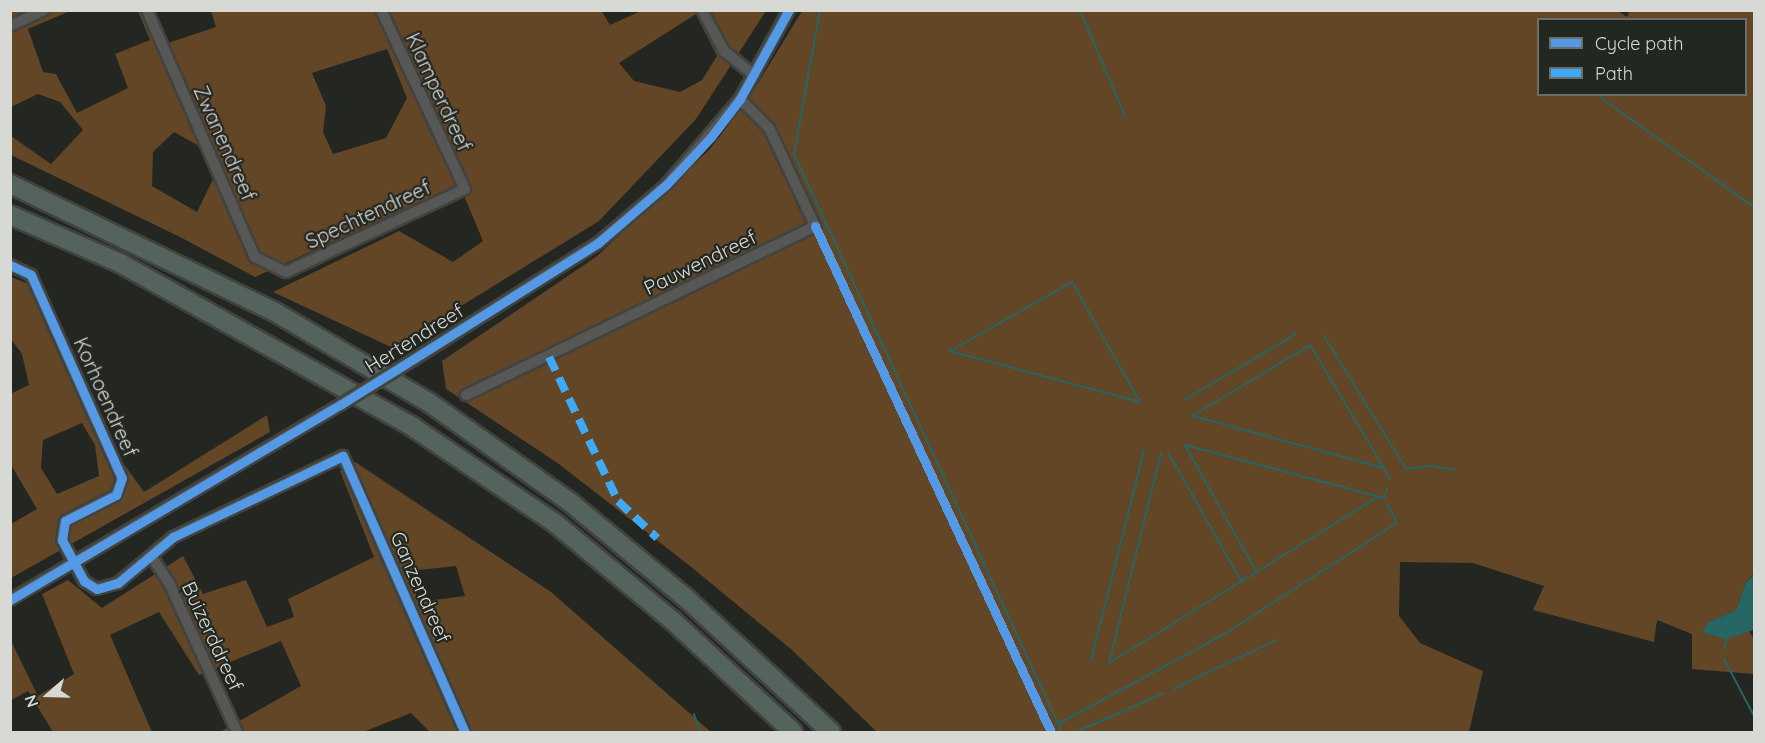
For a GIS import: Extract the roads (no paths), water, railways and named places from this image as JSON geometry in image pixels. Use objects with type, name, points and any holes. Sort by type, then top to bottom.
[{"type":"highway","points":[[10,184],[275,312],[430,403],[580,510],[687,599],[831,732]]},
{"type":"highway","points":[[10,215],[120,263],[413,427],[555,523],[672,620],[793,732]]},
{"type":"street","points":[[10,26],[45,10]]},
{"type":"street","name":"Zwanendreef","points":[[147,10],[255,257],[286,272]]},
{"type":"street","name":"Klamperdreef","points":[[381,10],[465,189]]},
{"type":"street","points":[[702,10],[724,51],[754,75]]},
{"type":"street","name":"Hertendreef","points":[[10,600],[340,405],[598,243],[666,185],[740,99],[789,10]]},
{"type":"street","name":"Pauwendreef","points":[[466,395],[814,226],[769,128],[740,99]]},
{"type":"street","name":"Spechtendreef","points":[[286,272],[465,189]]},
{"type":"street","name":"Korhoendreef","points":[[10,265],[31,275],[122,478],[116,495],[65,521],[61,534],[72,564]]},
{"type":"street","name":"Ganzendreef","points":[[152,557],[173,537],[343,456],[465,732]]},
{"type":"street","points":[[72,564],[84,581],[97,589],[118,584],[152,557]]},
{"type":"street","name":"Buizerddreef","points":[[152,557],[170,585],[237,732]]},
{"type":"water","points":[[1754,575],[1754,630],[1725,639],[1702,632],[1709,622],[1736,610],[1746,582]]},
{"type":"waterway","points":[[820,10],[794,154],[1062,732]]},
{"type":"waterway","points":[[1080,10],[1126,119]]},
{"type":"waterway","points":[[1602,96],[1601,98],[1754,207]]},
{"type":"waterway","points":[[1072,282],[1140,402],[950,351],[1072,282]]},
{"type":"waterway","points":[[1186,399],[1296,334]]},
{"type":"waterway","points":[[1324,336],[1406,469],[1432,466],[1454,470]]},
{"type":"waterway","points":[[1384,468],[1192,416],[1310,345],[1384,468],[1389,480]]},
{"type":"waterway","points":[[1257,573],[1185,445],[1384,498],[1387,488]]},
{"type":"waterway","points":[[1091,660],[1144,451]]},
{"type":"waterway","points":[[1168,452],[1242,582]]},
{"type":"waterway","points":[[1109,663],[1161,453]]},
{"type":"waterway","points":[[1109,663],[1379,496]]},
{"type":"waterway","points":[[1058,724],[1226,633],[1397,523],[1387,504]]},
{"type":"waterway","points":[[1724,648],[1727,637]]},
{"type":"waterway","points":[[1173,689],[1276,640]]},
{"type":"waterway","points":[[1724,659],[1754,716]]},
{"type":"waterway","points":[[1076,732],[1164,693]]},
{"type":"waterway","points":[[694,714],[700,732]]}]
